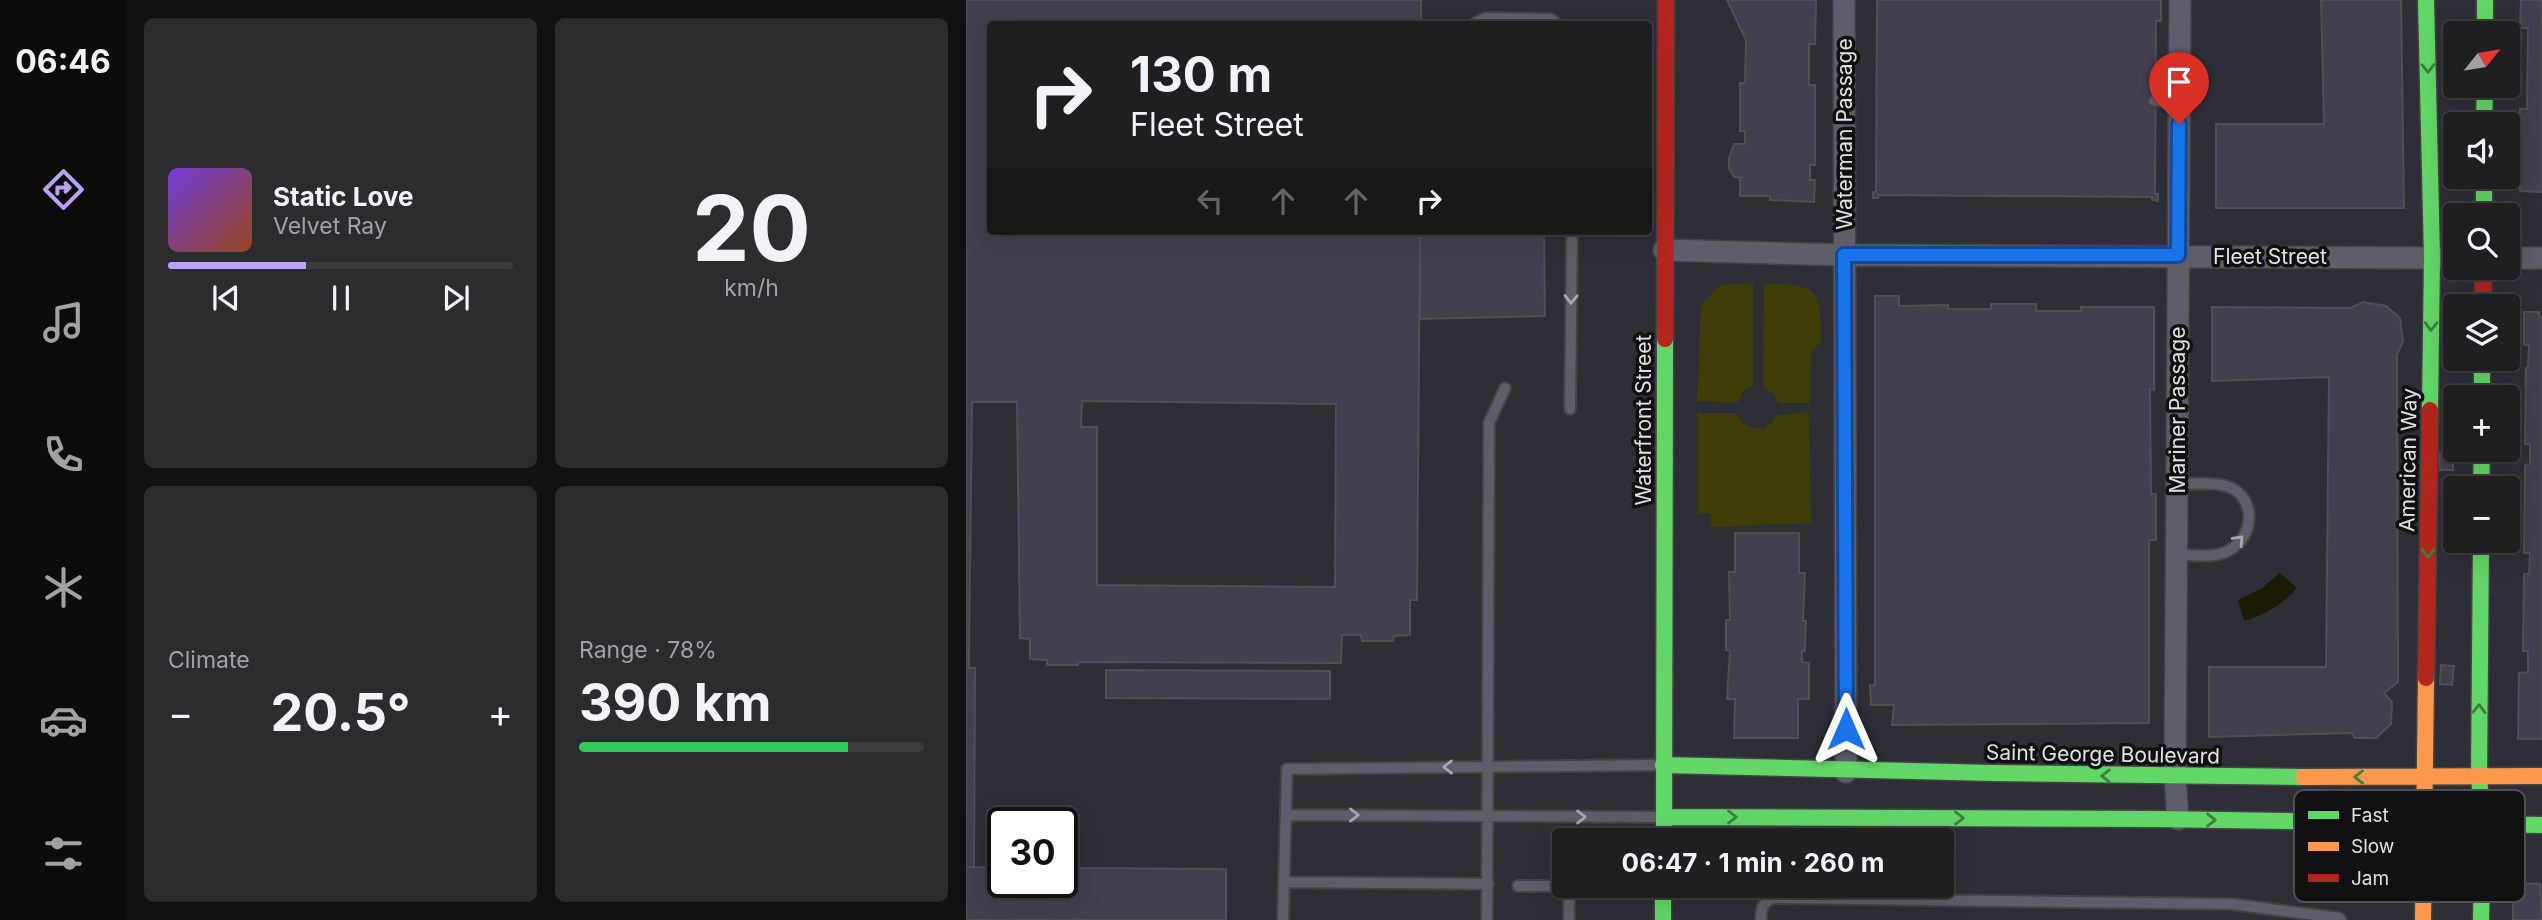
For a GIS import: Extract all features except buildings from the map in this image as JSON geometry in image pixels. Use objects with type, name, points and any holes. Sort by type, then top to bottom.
[{"type":"street","name":"Waterfront Street","points":[[1664,828],[1666,0]]},
{"type":"street","name":"Waterman Passage","points":[[1844,0],[1846,772]]},
{"type":"street","name":"Mariner Passage","points":[[2178,819],[2175,777],[2180,0]]},
{"type":"street","name":"American Way","points":[[2424,790],[2432,257],[2426,0]]},
{"type":"street","points":[[2485,0],[2485,21]]},
{"type":"street","name":"Fleet Street","points":[[1664,250],[1844,255],[2443,257]]},
{"type":"street","points":[[2520,258],[2542,258]]},
{"type":"street","points":[[2480,790],[2481,553]]},
{"type":"street","name":"Saint George Boulevard","points":[[1663,765],[1846,772],[2175,777],[2542,776]]},
{"type":"street","points":[[1664,817],[2294,821]]},
{"type":"street","points":[[1663,898],[1663,920]]},
{"type":"street","name":"American Way","points":[[2423,902],[2423,920]]},
{"type":"street","points":[[2481,902],[2481,920]]},
{"type":"lane","points":[[1480,21],[1485,18],[1553,21]]},
{"type":"lane","points":[[2154,101],[2180,101]]},
{"type":"lane","points":[[1570,409],[1572,235]]},
{"type":"lane","points":[[1487,920],[1489,423],[1505,388]]},
{"type":"lane","points":[[2176,554],[2213,556],[2234,547],[2246,533],[2250,516],[2246,503],[2237,491],[2225,486],[2177,484]]},
{"type":"lane","points":[[1283,920],[1287,769],[1663,765]]},
{"type":"lane","points":[[1286,815],[1664,817]]},
{"type":"lane","points":[[1284,882],[1488,884]]},
{"type":"lane","points":[[1518,887],[1569,887],[1569,920]]},
{"type":"lane","points":[[1761,920],[1761,908],[1774,898],[2231,904],[2341,920]]},
{"type":"shaded area","points":[[966,0],[2542,0],[2542,920],[966,920]]},
{"type":"shaded area","points":[[1753,283],[1753,385],[1742,393],[1738,403],[1697,401],[1701,305],[1721,285]]},
{"type":"shaded area","points":[[1764,284],[1807,288],[1814,293],[1818,301],[1821,343],[1811,351],[1810,403],[1778,403],[1774,394],[1763,387]]},
{"type":"shaded area","points":[[1809,412],[1811,523],[1711,527],[1710,513],[1698,514],[1698,413],[1736,413],[1748,426],[1765,429],[1778,415]]},
{"type":"shaded area","points":[[2280,573],[2297,588],[2273,609],[2244,621],[2238,600],[2262,588]]},
{"type":"traffic: fast","points":[[2426,0],[2432,257],[2430,410]]},
{"type":"traffic: fast","points":[[2485,0],[2485,21]]},
{"type":"traffic: fast","points":[[2484,112],[2485,98]]},
{"type":"traffic: fast","points":[[2484,189],[2484,203]]},
{"type":"traffic: fast","points":[[1664,828],[1665,339]]},
{"type":"traffic: fast","points":[[2482,371],[2482,385]]},
{"type":"traffic: fast","points":[[2481,476],[2482,462]]},
{"type":"traffic: fast","points":[[2480,790],[2481,553]]},
{"type":"traffic: fast","points":[[1663,765],[2303,777]]},
{"type":"traffic: fast","points":[[1664,817],[2294,821]]},
{"type":"traffic: fast","points":[[2525,825],[2542,825]]},
{"type":"traffic: fast","points":[[1663,898],[1663,920]]},
{"type":"traffic: fast","points":[[2481,902],[2481,920]]},
{"type":"traffic: slow","points":[[2425,790],[2426,678]]},
{"type":"traffic: slow","points":[[2303,777],[2542,776]]},
{"type":"traffic: slow","points":[[2423,902],[2423,920]]},
{"type":"traffic: jam","points":[[1665,339],[1666,0]]},
{"type":"traffic: jam","points":[[2483,280],[2483,294]]},
{"type":"traffic: jam","points":[[2426,678],[2430,410]]},
{"type":"route","points":[[1846,729],[1844,255],[2178,255],[2179,124]]}]
